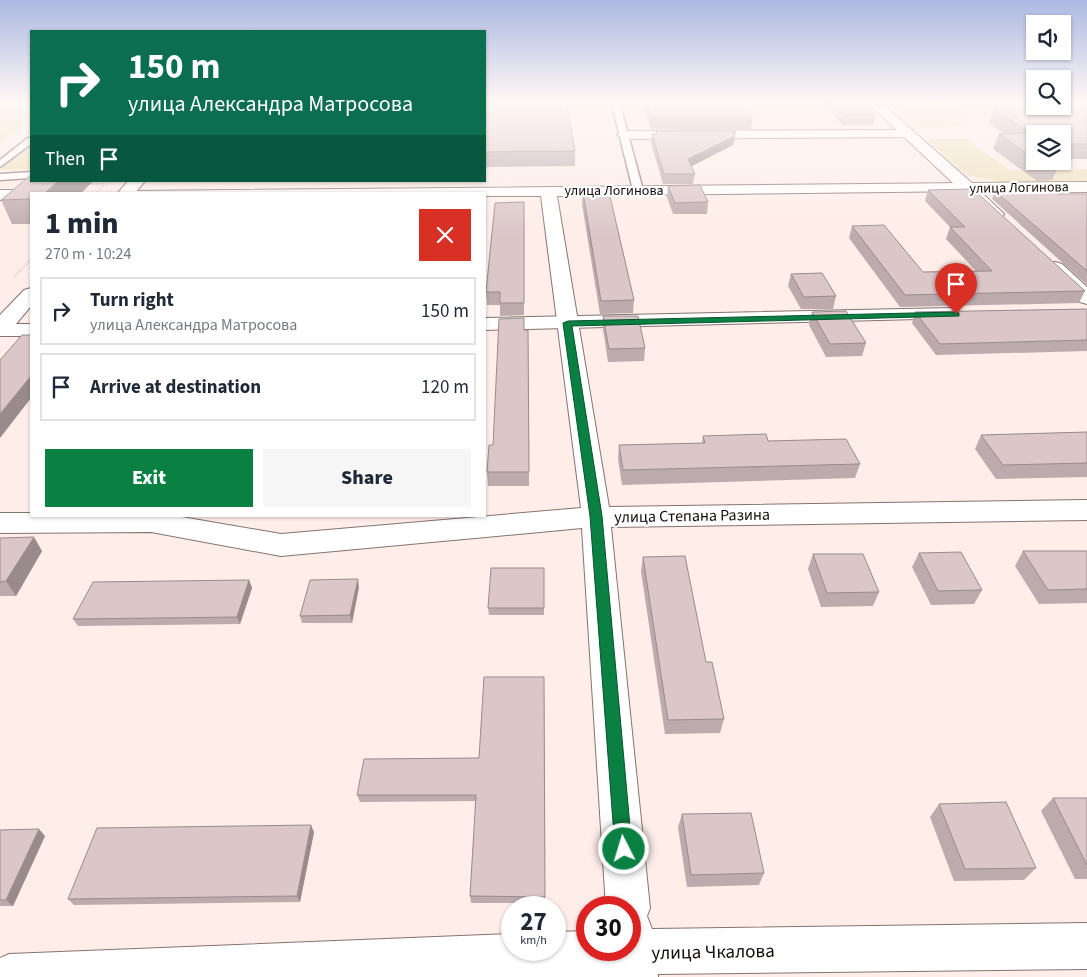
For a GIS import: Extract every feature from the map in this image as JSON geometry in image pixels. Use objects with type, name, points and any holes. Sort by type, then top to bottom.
[{"type":"street","points":[[923,147],[1006,224]]},
{"type":"street","name":"улица Логинова","points":[[134,188],[548,191],[1087,186]]},
{"type":"street","points":[[548,191],[596,516],[627,896]]},
{"type":"street","points":[[0,195],[30,195]]},
{"type":"street","points":[[1041,256],[1082,307]]},
{"type":"street","points":[[0,329],[30,295]]},
{"type":"street","points":[[486,324],[974,314]]},
{"type":"street","points":[[0,329],[30,330]]},
{"type":"street","name":"улица Степана Разина","points":[[0,523],[152,522],[281,545],[596,516],[1087,510]]},
{"type":"street","name":"улица Чкалова","points":[[641,953],[1087,946]]},
{"type":"street","name":"улица Чкалова","points":[[9,977],[576,955]]},
{"type":"lane","points":[[0,164],[22,147]]},
{"type":"lane","points":[[627,147],[638,190]]},
{"type":"lane","points":[[0,177],[30,175]]},
{"type":"path","points":[[84,184],[134,188]]},
{"type":"shaded area","points":[[30,147],[30,169],[1,169]]},
{"type":"shaded area","points":[[935,147],[977,147],[1009,170],[1087,169],[1087,182],[1006,183],[967,175]]},
{"type":"building","points":[[486,147],[574,147],[575,151],[486,152]]},
{"type":"building","points":[[656,147],[713,147],[688,159],[695,174],[664,174]]},
{"type":"building","points":[[1017,147],[1026,147],[1026,153]]},
{"type":"building","points":[[30,176],[30,182],[57,182],[46,192],[30,192],[30,199],[1,200]]},
{"type":"building","points":[[700,185],[708,202],[675,203],[668,186]]},
{"type":"building","points":[[973,189],[1085,291],[905,295],[852,226],[884,225],[923,272],[992,271],[950,227],[965,227],[928,190]]},
{"type":"building","points":[[1057,189],[1057,194],[1087,194],[1087,271],[995,191]]},
{"type":"building","points":[[609,192],[634,300],[601,301],[583,193]]},
{"type":"building","points":[[524,202],[524,303],[500,303],[500,292],[486,292],[495,203]]},
{"type":"building","points":[[822,273],[836,296],[804,297],[791,274]]},
{"type":"building","points":[[1087,309],[1087,340],[940,344],[915,312]]},
{"type":"building","points":[[846,311],[866,343],[830,344],[812,312]]},
{"type":"building","points":[[603,316],[638,316],[645,348],[609,349]]},
{"type":"building","points":[[524,318],[524,330],[528,330],[529,472],[487,472],[489,445],[493,445],[499,319]]},
{"type":"building","points":[[22,335],[30,335],[30,377],[0,414],[0,360]]},
{"type":"building","points":[[1087,432],[1087,463],[1003,465],[981,435]]},
{"type":"building","points":[[766,434],[768,441],[846,439],[860,464],[623,470],[619,445],[705,443],[703,436]]},
{"type":"building","points":[[34,537],[6,581],[0,582],[0,538]]},
{"type":"building","points":[[1023,551],[1087,551],[1087,589],[1048,590]]},
{"type":"building","points":[[961,552],[982,590],[938,591],[919,553]]},
{"type":"building","points":[[813,554],[863,554],[879,592],[827,593]]},
{"type":"building","points":[[685,556],[706,662],[712,662],[724,719],[668,720],[643,557]]},
{"type":"building","points":[[491,568],[544,568],[544,608],[488,608]]},
{"type":"building","points":[[358,579],[350,615],[300,616],[310,580]]},
{"type":"building","points":[[249,580],[237,617],[73,619],[93,582]]},
{"type":"building","points":[[484,677],[544,677],[545,896],[470,896],[476,795],[357,795],[364,759],[479,758]]},
{"type":"building","points":[[1053,798],[1087,798],[1087,865]]},
{"type":"building","points":[[1006,802],[1036,868],[965,869],[939,804]]},
{"type":"building","points":[[751,813],[764,873],[691,875],[682,814]]},
{"type":"building","points":[[311,825],[297,896],[68,899],[97,828]]},
{"type":"building","points":[[39,829],[6,900],[0,900],[0,830]]},
{"type":"route","points":[[624,849],[596,516],[568,323],[956,314]]}]
